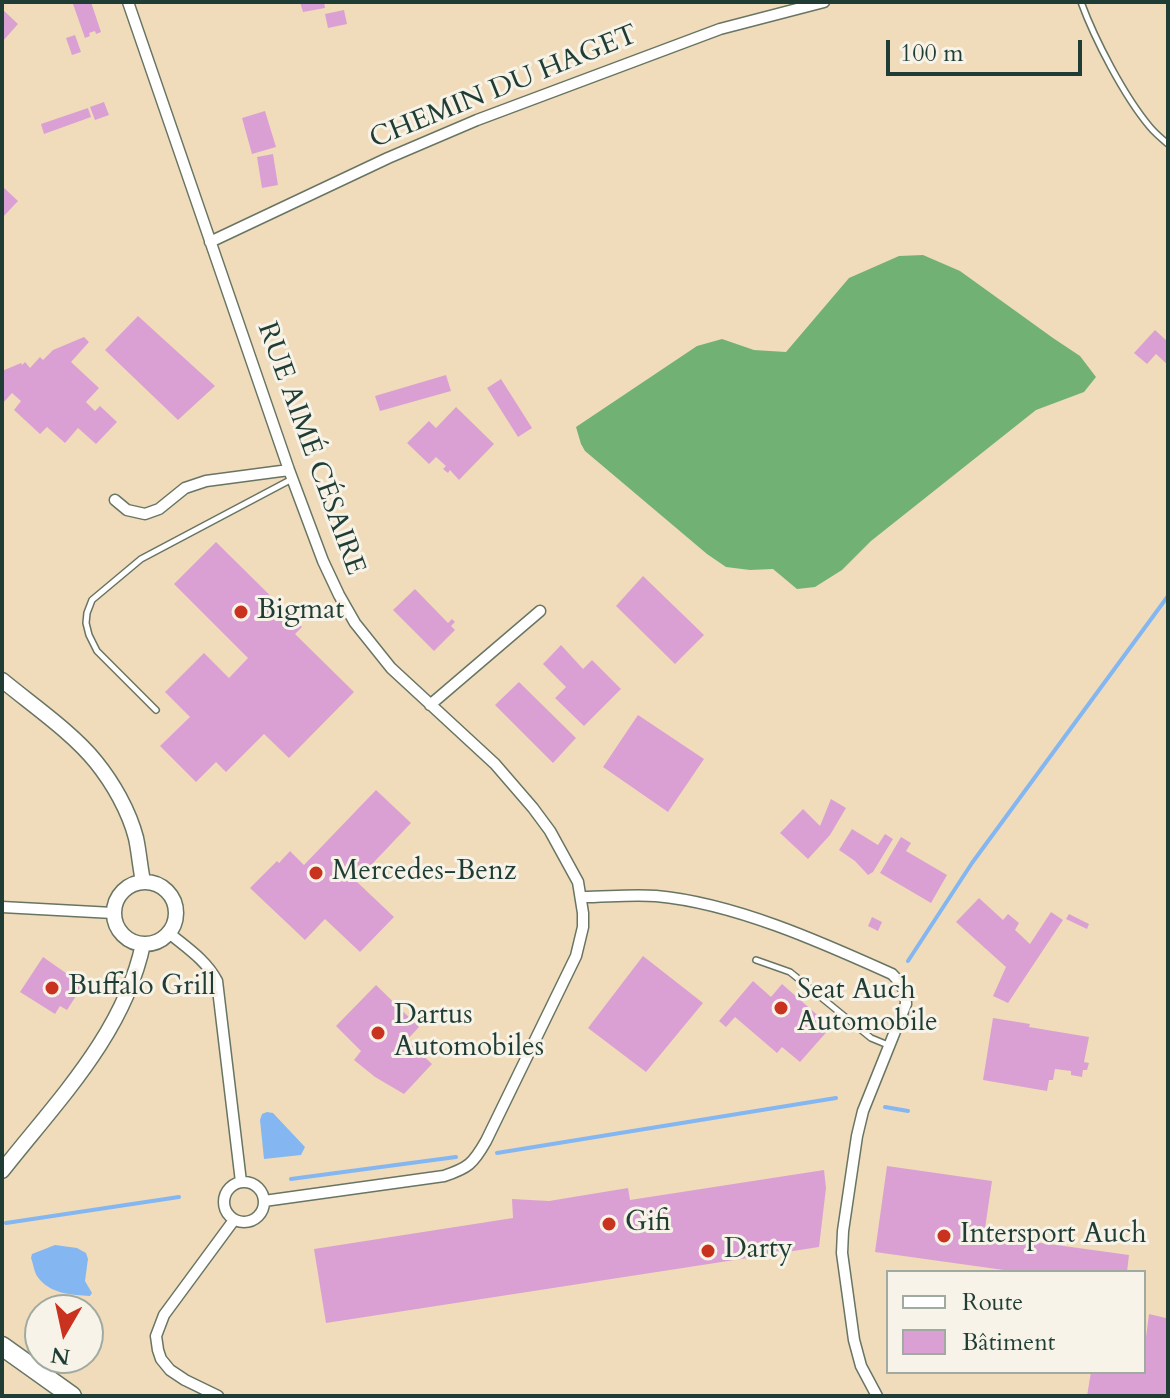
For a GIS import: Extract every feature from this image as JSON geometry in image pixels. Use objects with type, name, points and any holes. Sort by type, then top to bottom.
[{"type":"highway","points":[[2,1346],[72,1396]]},
{"type":"street","name":"RUE AIMÉ CÉSAIRE","points":[[128,2],[290,474],[339,595],[355,623],[391,668],[495,764],[533,808],[572,868],[582,897],[583,927],[571,970],[486,1141],[468,1166],[444,1176],[264,1201]]},
{"type":"street","name":"CHEMIN DU HAGET","points":[[210,242],[388,158],[477,120],[720,29],[824,2]]},
{"type":"street","points":[[115,500],[127,510],[145,514],[159,509],[185,488],[206,481],[290,474]]},
{"type":"street","points":[[430,705],[540,611]]},
{"type":"street","points":[[2,680],[95,761],[128,815],[136,839],[143,881]]},
{"type":"street","points":[[143,881],[164,887],[173,898],[177,912],[169,933],[158,942],[143,944],[122,934],[113,913],[116,900],[124,889],[143,881]]},
{"type":"street","points":[[582,897],[654,896],[691,901],[792,932],[892,974],[899,981],[906,1004],[863,1111],[843,1231],[842,1253],[858,1356],[877,1396]]},
{"type":"street","points":[[2,907],[113,913]]},
{"type":"street","points":[[169,933],[201,959],[217,981],[241,1182]]},
{"type":"street","points":[[2,1171],[106,1036],[129,992],[143,944]]},
{"type":"street","points":[[241,1182],[256,1187],[264,1201],[259,1214],[248,1222],[234,1220],[224,1207],[227,1191],[241,1182]]},
{"type":"street","points":[[218,1396],[170,1370],[161,1359],[156,1336],[164,1315],[234,1220]]},
{"type":"lane","points":[[1081,2],[1120,83],[1150,128],[1168,144]]},
{"type":"lane","points":[[156,710],[97,651],[86,623],[92,600],[141,559],[290,474]]},
{"type":"lane","points":[[756,960],[790,972],[871,1038],[889,1045]]},
{"type":"green space","points":[[923,255],[960,271],[1080,356],[1096,377],[1084,392],[1036,410],[871,541],[842,570],[815,587],[797,589],[773,569],[726,567],[585,451],[581,444],[576,427],[697,346],[722,339],[754,350],[786,352],[849,278],[899,256]]},
{"type":"water","points":[[273,1113],[305,1147],[301,1155],[264,1159],[260,1120],[262,1114]]},
{"type":"water","points":[[55,1245],[77,1248],[86,1253],[85,1281],[92,1293],[68,1294],[48,1287],[37,1276],[32,1254]]},
{"type":"building","points":[[91,2],[101,32],[89,33],[90,36],[85,38],[73,4]]},
{"type":"building","points":[[300,2],[324,2],[325,8],[303,12]]},
{"type":"building","points":[[2,9],[18,24],[2,42]]},
{"type":"building","points":[[344,10],[347,24],[328,28],[325,14]]},
{"type":"building","points":[[75,35],[81,52],[72,55],[66,38]]},
{"type":"building","points":[[104,102],[109,115],[95,120],[90,107]]},
{"type":"building","points":[[88,108],[91,117],[44,134],[41,124]]},
{"type":"building","points":[[265,111],[276,147],[252,154],[242,118]]},
{"type":"building","points":[[273,154],[278,185],[262,188],[257,157]]},
{"type":"building","points":[[2,186],[18,201],[2,218]]},
{"type":"building","points":[[138,316],[215,386],[178,420],[105,350]]},
{"type":"building","points":[[1155,330],[1168,342],[1168,365],[1156,354],[1147,364],[1134,353]]},
{"type":"building","points":[[84,337],[89,342],[71,362],[99,388],[86,402],[95,411],[100,406],[117,422],[96,444],[78,428],[65,443],[47,427],[40,434],[14,410],[21,401],[12,393],[2,404],[2,371],[25,362],[30,368],[40,357],[43,360],[53,350]]},
{"type":"building","points":[[446,375],[451,391],[380,411],[375,396]]},
{"type":"building","points":[[501,379],[532,428],[518,437],[487,388]]},
{"type":"building","points":[[456,407],[494,444],[459,480],[450,470],[448,473],[443,469],[446,466],[436,457],[429,464],[407,443],[429,421],[436,428]]},
{"type":"building","points":[[216,542],[302,627],[295,634],[354,692],[289,758],[264,734],[226,772],[216,762],[196,782],[160,746],[190,717],[165,692],[204,653],[229,678],[248,658],[174,584]]},
{"type":"building","points":[[643,576],[704,635],[675,664],[616,606]]},
{"type":"building","points":[[415,589],[448,623],[452,619],[455,622],[451,626],[455,630],[434,651],[393,610]]},
{"type":"building","points":[[561,645],[583,669],[592,660],[621,689],[584,726],[555,698],[566,687],[543,664]]},
{"type":"building","points":[[519,682],[576,738],[553,763],[495,705]]},
{"type":"building","points":[[638,715],[704,759],[668,812],[603,767]]},
{"type":"building","name":"Mercedes-Benz","points":[[376,790],[411,823],[356,881],[394,917],[360,952],[325,919],[305,940],[250,888],[290,851],[304,865]]},
{"type":"building","points":[[831,799],[846,808],[830,835],[808,859],[780,833],[803,809],[820,826]]},
{"type":"building","points":[[852,829],[878,845],[885,834],[893,839],[868,875],[839,850]]},
{"type":"building","points":[[901,837],[911,843],[906,851],[947,875],[931,903],[880,873]]},
{"type":"building","points":[[979,898],[1003,920],[1008,914],[1019,923],[1015,930],[1030,944],[1051,912],[1063,920],[1008,1003],[993,996],[1006,967],[956,922]]},
{"type":"building","points":[[1069,914],[1089,924],[1087,929],[1066,919]]},
{"type":"building","points":[[872,917],[882,922],[878,931],[868,926]]},
{"type":"building","points":[[643,956],[703,1003],[646,1072],[588,1028]]},
{"type":"building","name":"Buffalo Grill","points":[[43,957],[83,985],[67,1010],[60,1006],[55,1014],[20,992]]},
{"type":"building","points":[[753,981],[771,997],[782,984],[831,1027],[800,1062],[782,1047],[777,1053],[735,1017],[726,1027],[719,1021]]},
{"type":"building","name":"Dartus Automobiles","points":[[376,985],[419,1027],[407,1040],[432,1064],[404,1094],[354,1060],[361,1051],[336,1026]]},
{"type":"building","points":[[993,1018],[1089,1037],[1084,1062],[1089,1063],[1087,1070],[1083,1070],[1082,1077],[1071,1075],[1071,1071],[1055,1069],[1047,1091],[983,1080]]},
{"type":"building","points":[[887,1166],[992,1181],[984,1235],[1129,1255],[1127,1270],[1004,1270],[875,1252]]},
{"type":"building","points":[[824,1170],[826,1188],[819,1247],[326,1323],[314,1249],[513,1218],[512,1199],[549,1201],[628,1188],[630,1200]]},
{"type":"building","points":[[1149,1314],[1166,1318],[1168,1396],[1087,1396],[1091,1374],[1146,1374]]},
{"type":"waterway","points":[[908,961],[972,863],[1168,596]]},
{"type":"waterway","points":[[497,1153],[836,1098]]},
{"type":"waterway","points":[[885,1107],[908,1111]]},
{"type":"waterway","points":[[291,1179],[456,1157]]},
{"type":"waterway","points":[[6,1223],[179,1197]]},
{"type":"place","name":"Bigmat","points":[[241,612]]},
{"type":"place","name":"Mercedes-Benz","points":[[316,873]]},
{"type":"place","name":"Buffalo Grill","points":[[52,988]]},
{"type":"place","name":"Seat Auch Automobile","points":[[781,1008]]},
{"type":"place","name":"Dartus Automobiles","points":[[378,1033]]},
{"type":"place","name":"Gifi","points":[[609,1224]]},
{"type":"place","name":"Intersport Auch","points":[[944,1236]]},
{"type":"place","name":"Darty","points":[[708,1251]]}]
